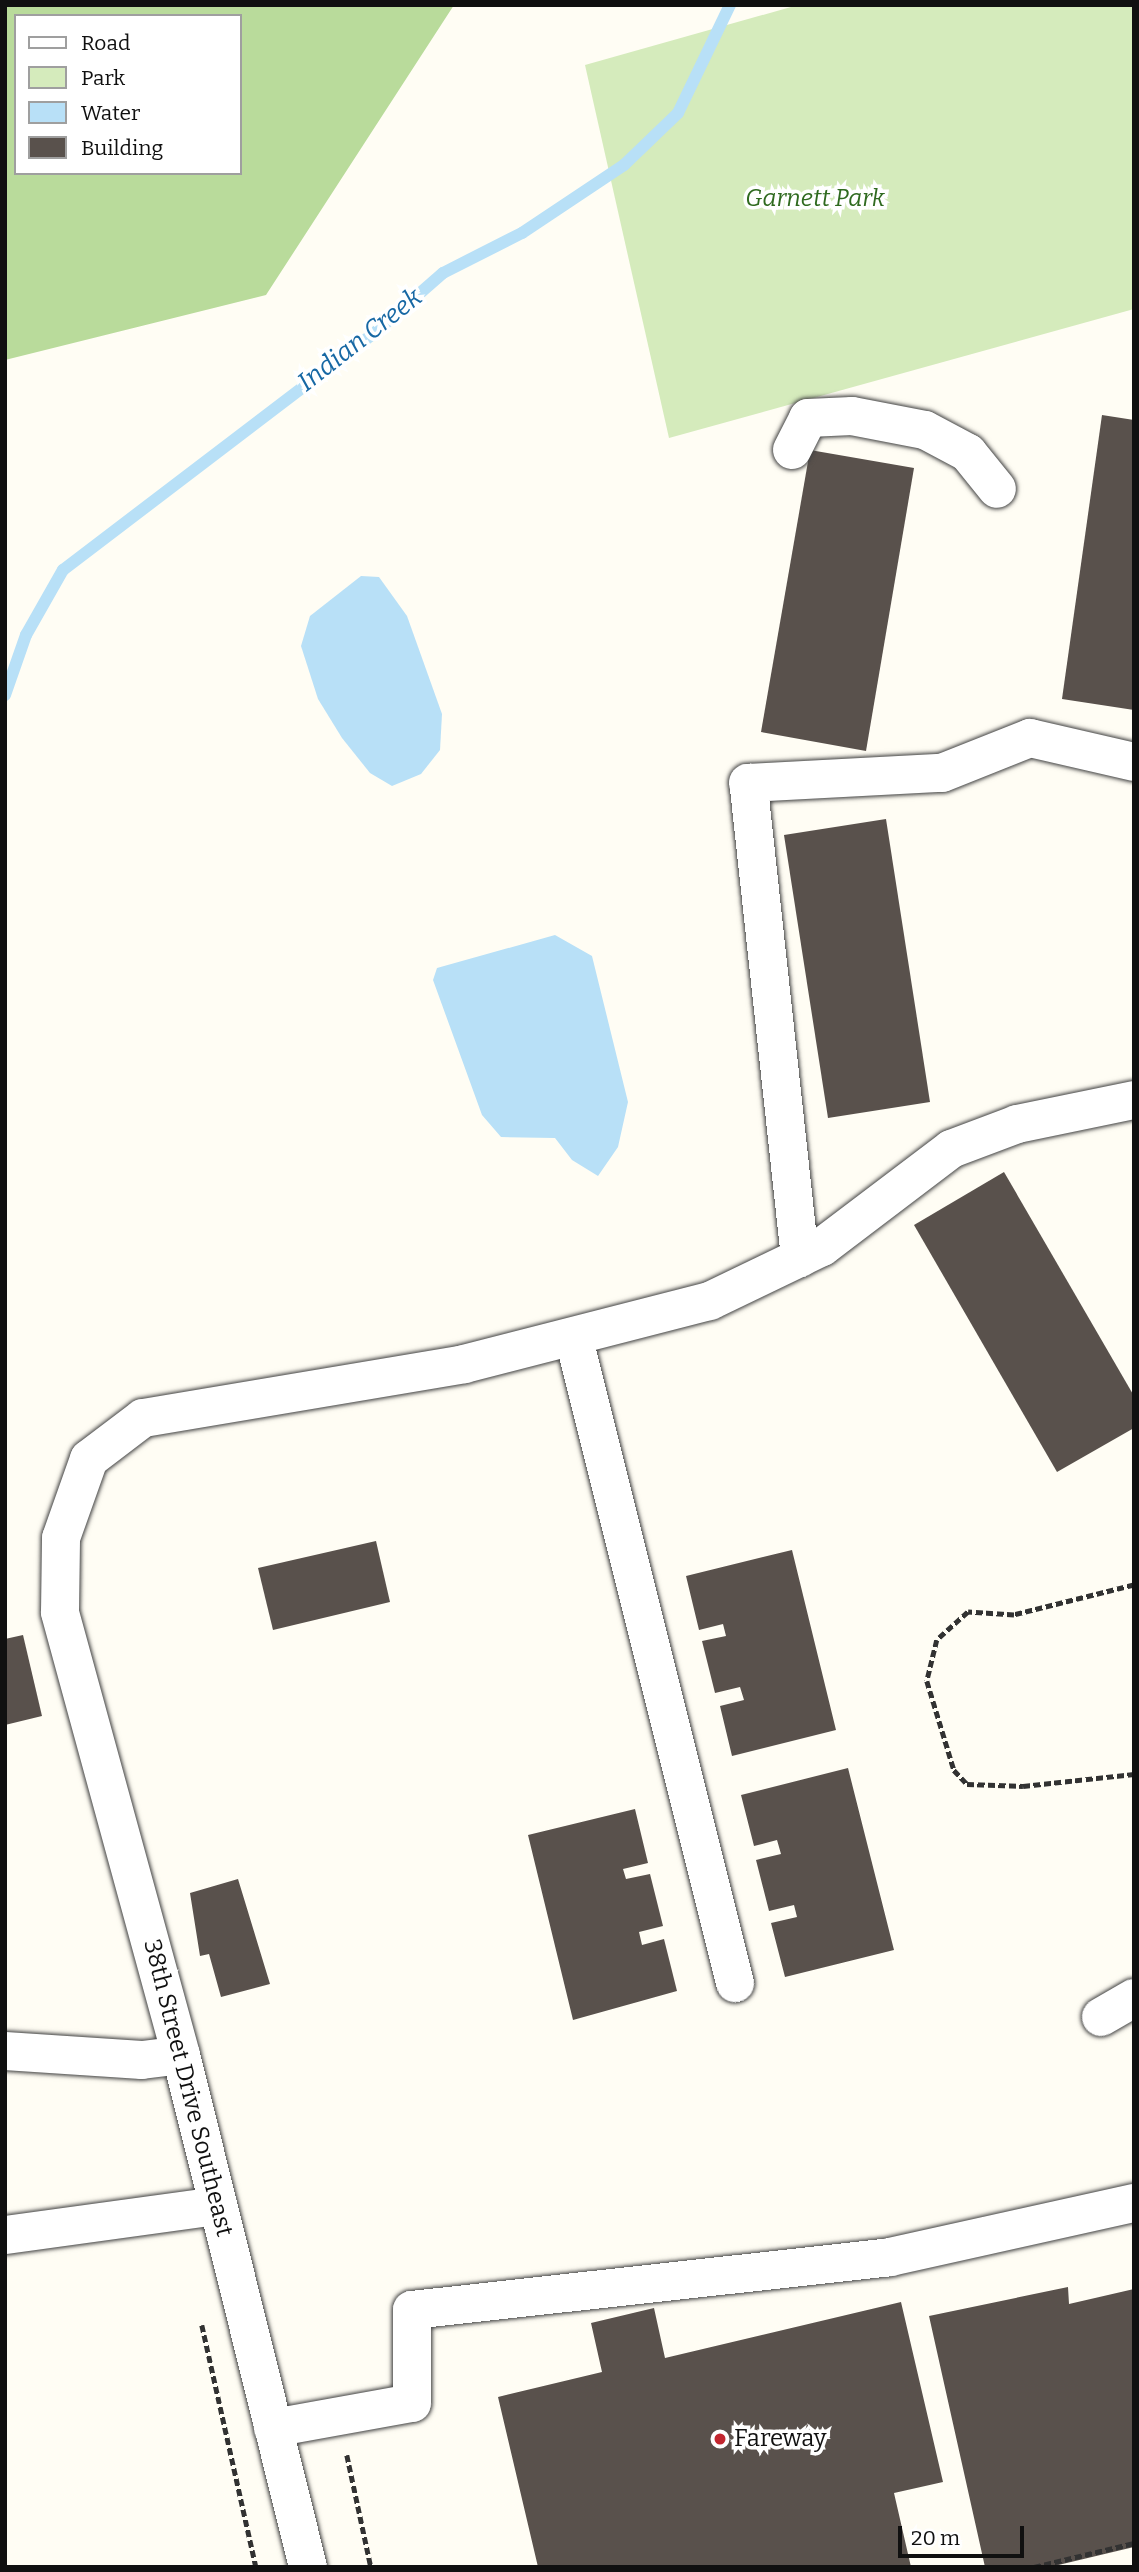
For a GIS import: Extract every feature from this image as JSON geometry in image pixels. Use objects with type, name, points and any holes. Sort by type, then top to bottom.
[{"type":"street","points":[[792,450],[807,418],[864,418],[925,430],[968,453],[998,489]]},
{"type":"street","points":[[800,1258],[748,783],[942,773],[1030,738],[1134,762]]},
{"type":"street","name":"38th Street Drive Southeast","points":[[307,2567],[181,2054],[60,1612],[61,1538],[89,1460],[143,1418],[464,1364],[574,1339],[710,1301],[800,1258],[951,1149],[1017,1124],[1134,1100]]},
{"type":"street","points":[[574,1339],[735,1983]]},
{"type":"street","points":[[1101,2017],[1134,1998]]},
{"type":"street","points":[[5,2051],[142,2060],[181,2054]]},
{"type":"street","points":[[273,2428],[412,2403],[412,2310],[890,2257],[1134,2203]]},
{"type":"street","points":[[5,2235],[218,2206]]},
{"type":"path","points":[[1134,1585],[1014,1615],[968,1612],[937,1640],[928,1681],[954,1770],[967,1784],[1023,1786],[1134,1774]]},
{"type":"path","points":[[338,2417],[371,2567]]},
{"type":"path","points":[[1034,2567],[1134,2543]]},
{"type":"green space","points":[[5,5],[454,5],[266,295],[5,360]]},
{"type":"green space","name":"Garnett Park","points":[[798,5],[1134,5],[1134,309],[669,438],[585,65]]},
{"type":"water","points":[[361,576],[379,577],[407,616],[442,714],[440,750],[421,774],[392,786],[370,773],[342,738],[318,699],[301,646],[310,616]]},
{"type":"water","points":[[555,935],[592,956],[628,1102],[618,1147],[598,1176],[572,1160],[555,1138],[501,1137],[482,1115],[433,980],[437,968]]},
{"type":"building","points":[[1102,415],[1134,420],[1134,710],[1062,699]]},
{"type":"building","points":[[810,450],[914,468],[866,751],[761,732]]},
{"type":"building","points":[[886,819],[930,1102],[828,1118],[784,835]]},
{"type":"building","points":[[1004,1172],[1134,1396],[1134,1428],[1057,1472],[914,1225]]},
{"type":"building","points":[[376,1541],[390,1602],[273,1630],[258,1568]]},
{"type":"building","points":[[792,1550],[836,1730],[732,1756],[720,1706],[744,1700],[740,1687],[715,1693],[702,1641],[726,1636],[723,1624],[699,1630],[686,1576]]},
{"type":"building","points":[[23,1635],[42,1716],[5,1725],[5,1639]]},
{"type":"building","points":[[848,1768],[894,1950],[785,1977],[771,1923],[797,1917],[794,1905],[769,1911],[756,1860],[781,1854],[777,1840],[754,1846],[741,1795]]},
{"type":"building","points":[[635,1809],[648,1863],[623,1869],[626,1879],[650,1874],[663,1926],[639,1932],[642,1945],[664,1939],[677,1991],[573,2020],[528,1835]]},
{"type":"building","points":[[238,1879],[270,1984],[221,1997],[209,1954],[200,1956],[190,1893]]},
{"type":"building","points":[[1068,2287],[1069,2304],[1134,2289],[1134,2547],[1050,2567],[985,2567],[929,2316]]},
{"type":"building","name":"Fareway","points":[[901,2302],[943,2482],[894,2493],[911,2567],[538,2567],[498,2397],[602,2372],[591,2323],[654,2308],[665,2358]]},
{"type":"waterway","name":"Indian Creek","points":[[5,695],[26,635],[63,570],[379,329],[443,273],[522,233],[624,165],[678,113],[730,5]]},
{"type":"place","name":"Fareway","points":[[720,2439]]}]
